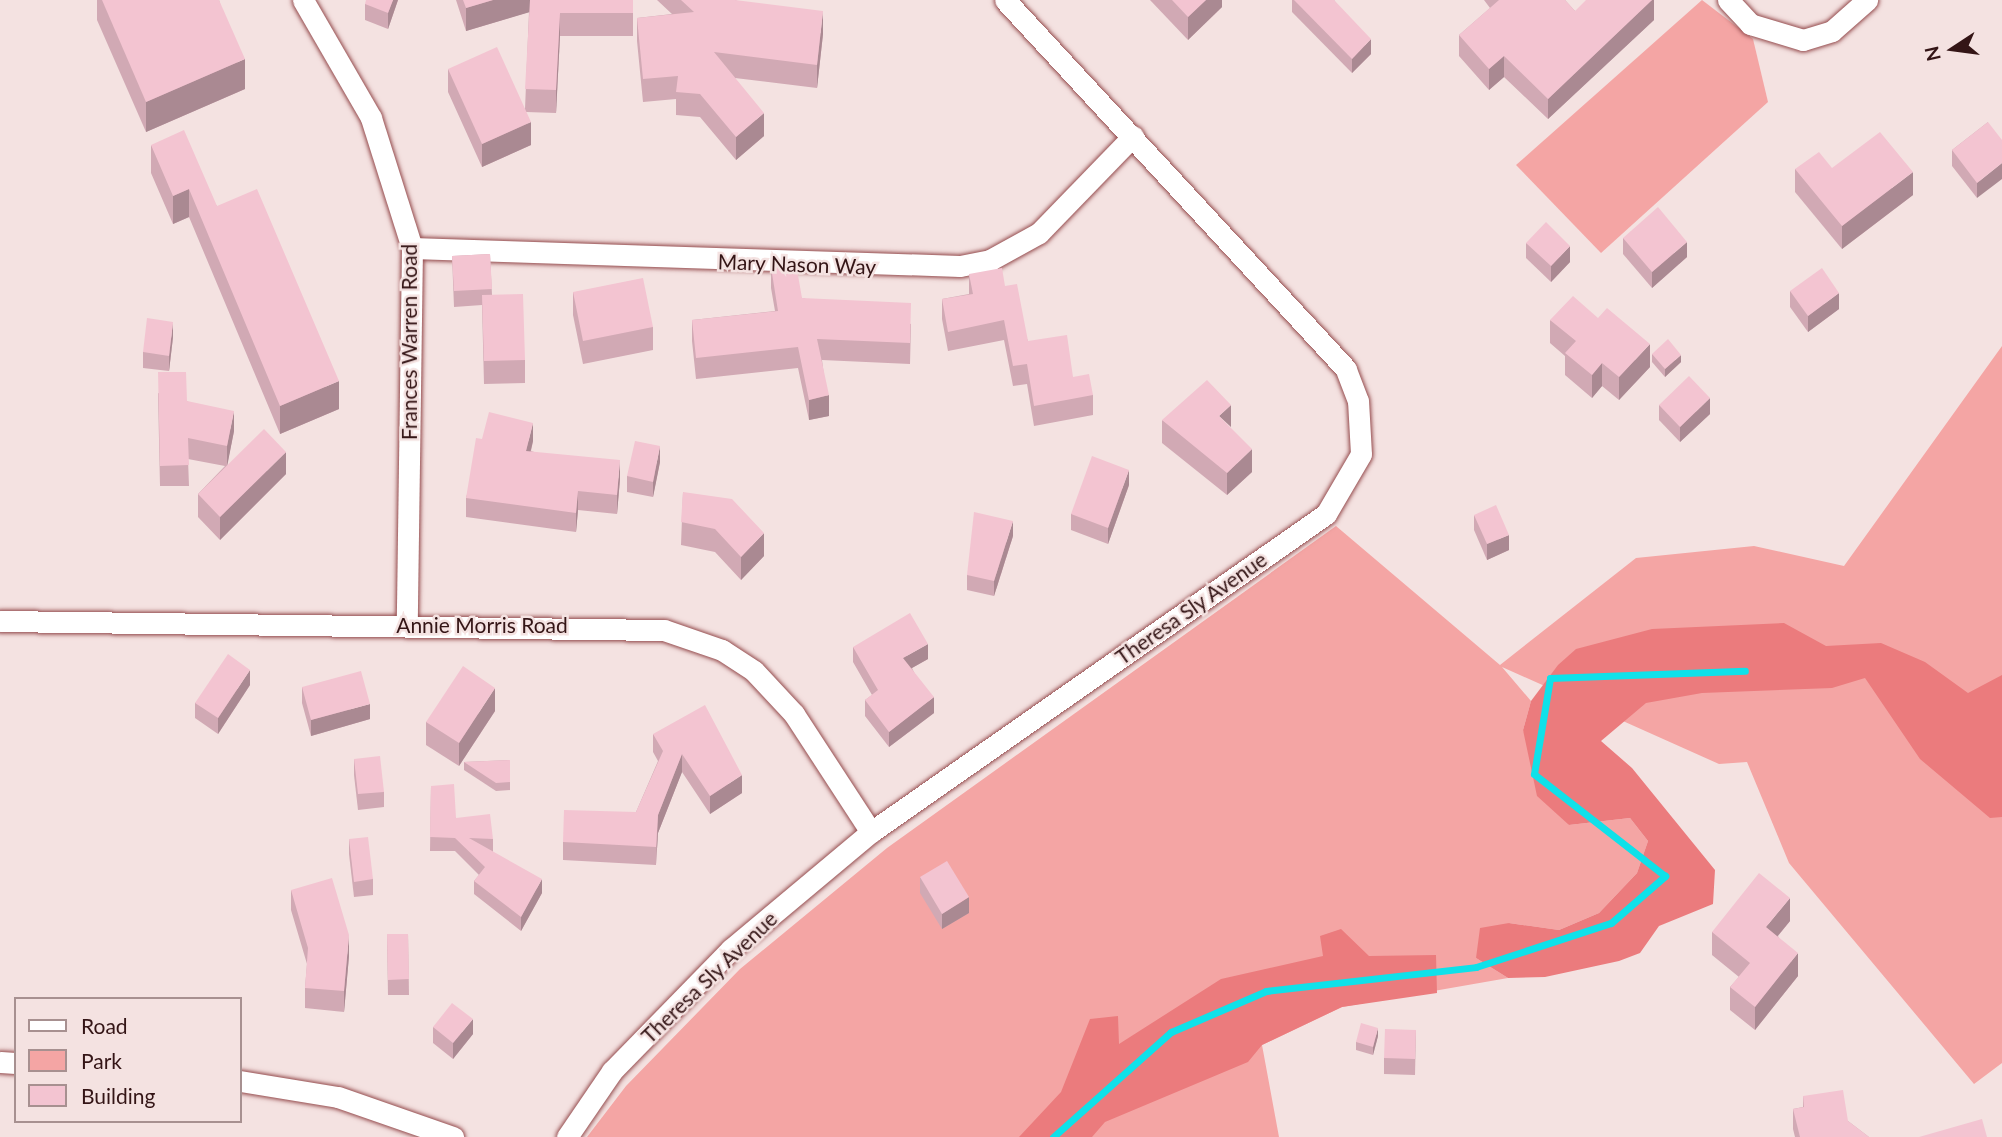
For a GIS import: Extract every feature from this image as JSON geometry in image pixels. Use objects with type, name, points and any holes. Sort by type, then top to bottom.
[{"type":"street","name":"Frances Warren Road","points":[[303,0],[372,118],[412,248],[407,625]]},
{"type":"street","name":"Theresa Sly Avenue","points":[[567,1137],[612,1071],[731,949],[871,832],[1326,513],[1361,454],[1358,401],[1346,369],[1005,0]]},
{"type":"street","points":[[1728,0],[1750,24],[1803,40],[1832,31],[1867,0]]},
{"type":"street","name":"Mary Nason Way","points":[[412,248],[960,266],[990,260],[1039,233],[1133,136]]},
{"type":"street","name":"Annie Morris Road","points":[[0,621],[608,624],[664,630],[722,650],[754,671],[794,715],[871,832]]},
{"type":"street","points":[[242,1081],[338,1097],[453,1137]]},
{"type":"green space","points":[[1702,0],[1753,39],[1768,102],[1601,253],[1516,165]]},
{"type":"green space","points":[[2002,346],[2002,1063],[1974,1084],[1789,863],[1747,762],[1719,764],[1502,667],[1531,701],[1523,730],[1569,825],[1630,818],[1648,841],[1637,873],[1599,913],[1559,930],[1509,923],[1476,958],[1508,978],[1342,1007],[1262,1045],[1279,1137],[587,1137],[626,1086],[740,969],[887,848],[1336,526],[1500,665],[1636,558],[1754,546],[1844,566]]},
{"type":"shaded area","points":[[1784,623],[1826,646],[1881,643],[1925,662],[1968,693],[2002,675],[2002,817],[1990,818],[1920,759],[1865,678],[1832,688],[1702,693],[1646,703],[1601,741],[1632,768],[1715,870],[1713,904],[1659,926],[1640,953],[1619,961],[1545,977],[1508,978],[1476,958],[1480,928],[1509,923],[1559,930],[1599,913],[1637,873],[1648,841],[1630,818],[1569,825],[1537,796],[1523,730],[1531,701],[1558,665],[1576,649],[1652,629]]},
{"type":"shaded area","points":[[1341,929],[1369,956],[1436,955],[1437,993],[1342,1007],[1262,1045],[1248,1062],[1105,1122],[1092,1137],[1019,1137],[1061,1092],[1090,1019],[1118,1016],[1119,1044],[1221,979],[1323,956],[1320,936]]},
{"type":"building","points":[[102,0],[219,0],[245,59],[146,102]]},
{"type":"building","points":[[366,0],[393,0],[388,13],[365,4]]},
{"type":"building","points":[[463,0],[493,0],[466,8]]},
{"type":"building","points":[[530,0],[633,0],[633,13],[560,13],[556,90],[525,89]]},
{"type":"building","points":[[681,0],[735,0],[823,11],[817,65],[714,52],[764,113],[736,137],[700,94],[676,92],[678,76],[643,79],[637,18],[694,12]]},
{"type":"building","points":[[1172,0],[1206,0],[1188,17]]},
{"type":"building","points":[[1294,0],[1334,0],[1371,39],[1352,59]]},
{"type":"building","points":[[1499,0],[1565,0],[1575,11],[1586,0],[1652,0],[1548,99],[1504,56],[1489,69],[1459,35]]},
{"type":"building","points":[[497,47],[531,122],[482,144],[448,69]]},
{"type":"building","points":[[1988,122],[2002,140],[2002,163],[1977,183],[1952,150]]},
{"type":"building","points":[[184,130],[217,206],[257,189],[339,381],[280,406],[189,189],[173,196],[151,145]]},
{"type":"building","points":[[1880,132],[1913,172],[1842,226],[1795,169],[1819,152],[1832,168]]},
{"type":"building","points":[[1658,207],[1687,242],[1652,272],[1623,238]]},
{"type":"building","points":[[1546,222],[1570,246],[1551,266],[1526,243]]},
{"type":"building","points":[[490,254],[492,289],[454,291],[452,256]]},
{"type":"building","points":[[796,264],[802,298],[911,303],[910,343],[817,339],[829,395],[809,400],[798,347],[696,358],[692,320],[778,311],[771,267]]},
{"type":"building","points":[[1002,268],[1005,286],[1017,284],[1028,341],[1067,335],[1073,377],[1089,374],[1093,395],[1034,406],[1027,364],[1013,366],[1004,320],[948,332],[942,299],[973,294],[969,274]]},
{"type":"building","points":[[1822,268],[1839,293],[1808,316],[1790,291]]},
{"type":"building","points":[[643,278],[653,327],[583,341],[573,292]]},
{"type":"building","points":[[523,294],[525,360],[484,361],[482,295]]},
{"type":"building","points":[[1573,296],[1598,318],[1607,308],[1650,344],[1619,377],[1602,363],[1592,375],[1565,353],[1576,341],[1550,320]]},
{"type":"building","points":[[147,318],[173,322],[169,356],[143,352]]},
{"type":"building","points":[[1668,339],[1681,355],[1665,369],[1652,354]]},
{"type":"building","points":[[158,372],[186,372],[187,401],[234,411],[227,446],[188,438],[189,465],[160,466]]},
{"type":"building","points":[[1689,376],[1710,398],[1680,427],[1659,405]]},
{"type":"building","points":[[1207,380],[1231,405],[1219,416],[1252,449],[1227,473],[1162,420]]},
{"type":"building","points":[[489,412],[533,423],[526,451],[620,460],[617,495],[578,491],[576,513],[466,498],[476,438],[482,439]]},
{"type":"building","points":[[264,429],[286,452],[220,517],[198,494]]},
{"type":"building","points":[[635,441],[660,446],[653,482],[627,476]]},
{"type":"building","points":[[1092,456],[1129,470],[1108,528],[1071,514]]},
{"type":"building","points":[[683,492],[732,499],[764,533],[741,557],[715,529],[681,522]]},
{"type":"building","points":[[1496,505],[1509,535],[1487,544],[1474,515]]},
{"type":"building","points":[[974,512],[1013,521],[994,581],[967,575]]},
{"type":"building","points":[[910,613],[928,644],[903,658],[934,697],[889,732],[865,700],[878,690],[853,647]]},
{"type":"building","points":[[228,654],[250,670],[218,718],[195,703]]},
{"type":"building","points":[[463,666],[495,688],[459,743],[426,722]]},
{"type":"building","points":[[361,671],[370,704],[311,720],[302,687]]},
{"type":"building","points":[[705,705],[742,775],[710,796],[682,754],[658,815],[656,847],[563,842],[564,810],[636,812],[663,751],[653,734]]},
{"type":"building","points":[[380,756],[384,792],[358,794],[354,759]]},
{"type":"building","points":[[510,760],[510,782],[496,783],[464,762]]},
{"type":"building","points":[[454,784],[456,818],[490,814],[493,839],[469,838],[542,879],[521,917],[474,881],[485,867],[455,838],[430,837],[431,786]]},
{"type":"building","points":[[368,837],[373,879],[354,882],[349,839]]},
{"type":"building","points":[[947,861],[969,897],[942,914],[920,877]]},
{"type":"building","points":[[1759,873],[1790,898],[1766,927],[1798,953],[1755,1007],[1730,987],[1750,963],[1712,932]]},
{"type":"building","points":[[332,878],[349,935],[344,991],[305,988],[308,948],[291,890]]},
{"type":"building","points":[[387,934],[408,934],[409,979],[388,980]]},
{"type":"building","points":[[452,1003],[473,1019],[453,1043],[433,1027]]},
{"type":"building","points":[[1361,1023],[1378,1028],[1373,1047],[1356,1042]]},
{"type":"building","points":[[1385,1029],[1416,1030],[1415,1059],[1384,1058]]},
{"type":"building","points":[[1843,1090],[1848,1121],[1869,1137],[1800,1137],[1793,1109],[1804,1107],[1803,1096]]},
{"type":"building","points":[[1982,1119],[1987,1137],[1919,1137]]},
{"type":"waterway","points":[[1053,1137],[1171,1032],[1266,991],[1476,967],[1611,923],[1665,876],[1534,774],[1550,678],[1745,671]]}]
